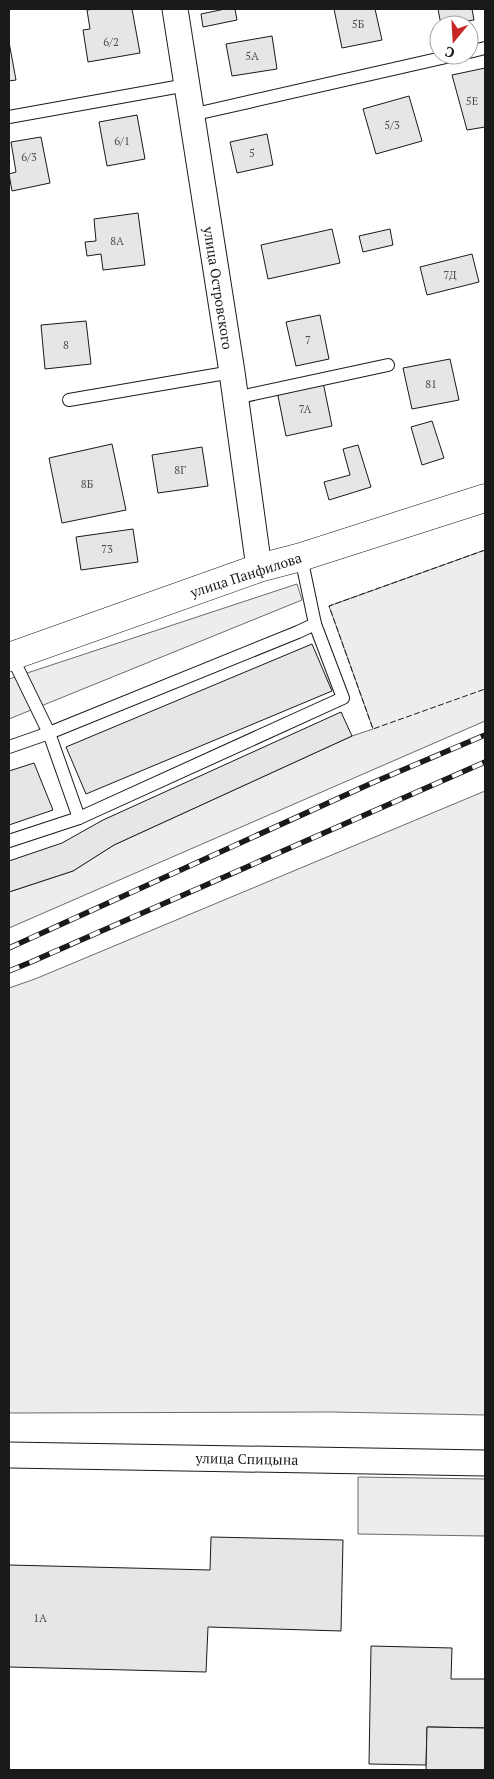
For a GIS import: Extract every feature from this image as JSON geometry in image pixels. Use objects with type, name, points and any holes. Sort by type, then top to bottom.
[{"type":"main road","name":"улица Панфилова","points":[[10,657],[259,568],[301,557],[485,498]]},
{"type":"street","name":"улица Островского","points":[[175,9],[232,372],[259,568]]},
{"type":"street","name":"улица Спицына","points":[[9,1455],[485,1463]]},
{"type":"lane","points":[[191,115],[429,61]]},
{"type":"lane","points":[[9,116],[187,85]]},
{"type":"lane","points":[[235,398],[388,365]]},
{"type":"lane","points":[[69,400],[232,372]]},
{"type":"lane","points":[[9,841],[79,818],[343,698],[315,624],[301,557]]},
{"type":"lane","points":[[9,747],[49,733],[315,624]]},
{"type":"lane","points":[[10,657],[49,733],[79,818]]},
{"type":"shaded area","points":[[485,550],[485,721],[9,928],[9,892],[73,871],[114,845],[352,736],[373,729],[329,606]]},
{"type":"shaded area","points":[[297,584],[302,600],[9,719],[9,679]]},
{"type":"shaded area","points":[[485,791],[485,1415],[332,1412],[9,1413],[9,988],[35,979]]},
{"type":"shaded area","points":[[358,1477],[485,1479],[485,1536],[358,1534]]},
{"type":"building","points":[[132,9],[140,53],[88,62],[83,30],[90,29],[87,10]]},
{"type":"building","points":[[235,9],[237,20],[203,27],[201,14]]},
{"type":"building","points":[[334,9],[375,9],[382,40],[342,48]]},
{"type":"building","points":[[438,9],[472,9],[473,15],[439,15]]},
{"type":"building","points":[[272,36],[277,69],[232,76],[226,44]]},
{"type":"building","points":[[9,42],[16,80],[9,81]]},
{"type":"building","points":[[485,68],[485,127],[467,130],[452,75]]},
{"type":"building","points":[[409,96],[422,141],[376,154],[363,109]]},
{"type":"building","points":[[137,115],[145,159],[107,166],[99,122]]},
{"type":"building","points":[[267,134],[273,165],[237,173],[230,142]]},
{"type":"building","points":[[41,137],[50,183],[12,191],[9,174],[16,172],[11,142]]},
{"type":"building","points":[[138,213],[145,265],[103,270],[101,254],[87,256],[85,242],[96,241],[94,219]]},
{"type":"building","points":[[332,229],[340,263],[268,279],[261,245]]},
{"type":"building","points":[[390,229],[393,245],[363,252],[359,236]]},
{"type":"building","points":[[472,254],[479,282],[427,295],[420,267]]},
{"type":"building","points":[[320,315],[329,359],[296,366],[286,322]]},
{"type":"building","points":[[86,321],[91,364],[45,369],[41,325]]},
{"type":"building","points":[[450,359],[459,400],[412,409],[403,368]]},
{"type":"building","points":[[323,382],[332,426],[286,436],[277,391]]},
{"type":"building","points":[[432,421],[444,458],[422,465],[411,427]]},
{"type":"building","points":[[112,444],[126,510],[62,523],[49,458]]},
{"type":"building","points":[[358,445],[371,487],[329,500],[324,482],[350,475],[343,449]]},
{"type":"building","points":[[202,447],[208,486],[158,493],[152,455]]},
{"type":"building","points":[[133,529],[138,562],[81,570],[76,537]]},
{"type":"building","points":[[312,644],[332,691],[86,794],[66,747]]},
{"type":"building","points":[[341,712],[352,736],[114,845],[73,871],[9,892],[9,861],[62,843],[103,820]]},
{"type":"building","points":[[34,763],[53,810],[9,825],[9,771]]},
{"type":"building","points":[[211,1537],[343,1540],[341,1631],[208,1627],[206,1672],[9,1667],[9,1565],[210,1570]]},
{"type":"building","points":[[371,1646],[452,1648],[451,1679],[485,1679],[485,1728],[427,1727],[426,1765],[369,1764]]},
{"type":"building","points":[[427,1727],[485,1728],[485,1770],[426,1770]]},
{"type":"railway","points":[[9,948],[372,783],[485,735]]},
{"type":"railway","points":[[9,971],[485,762]]},
{"type":"fence","points":[[485,550],[329,606],[373,729],[485,689]]}]
